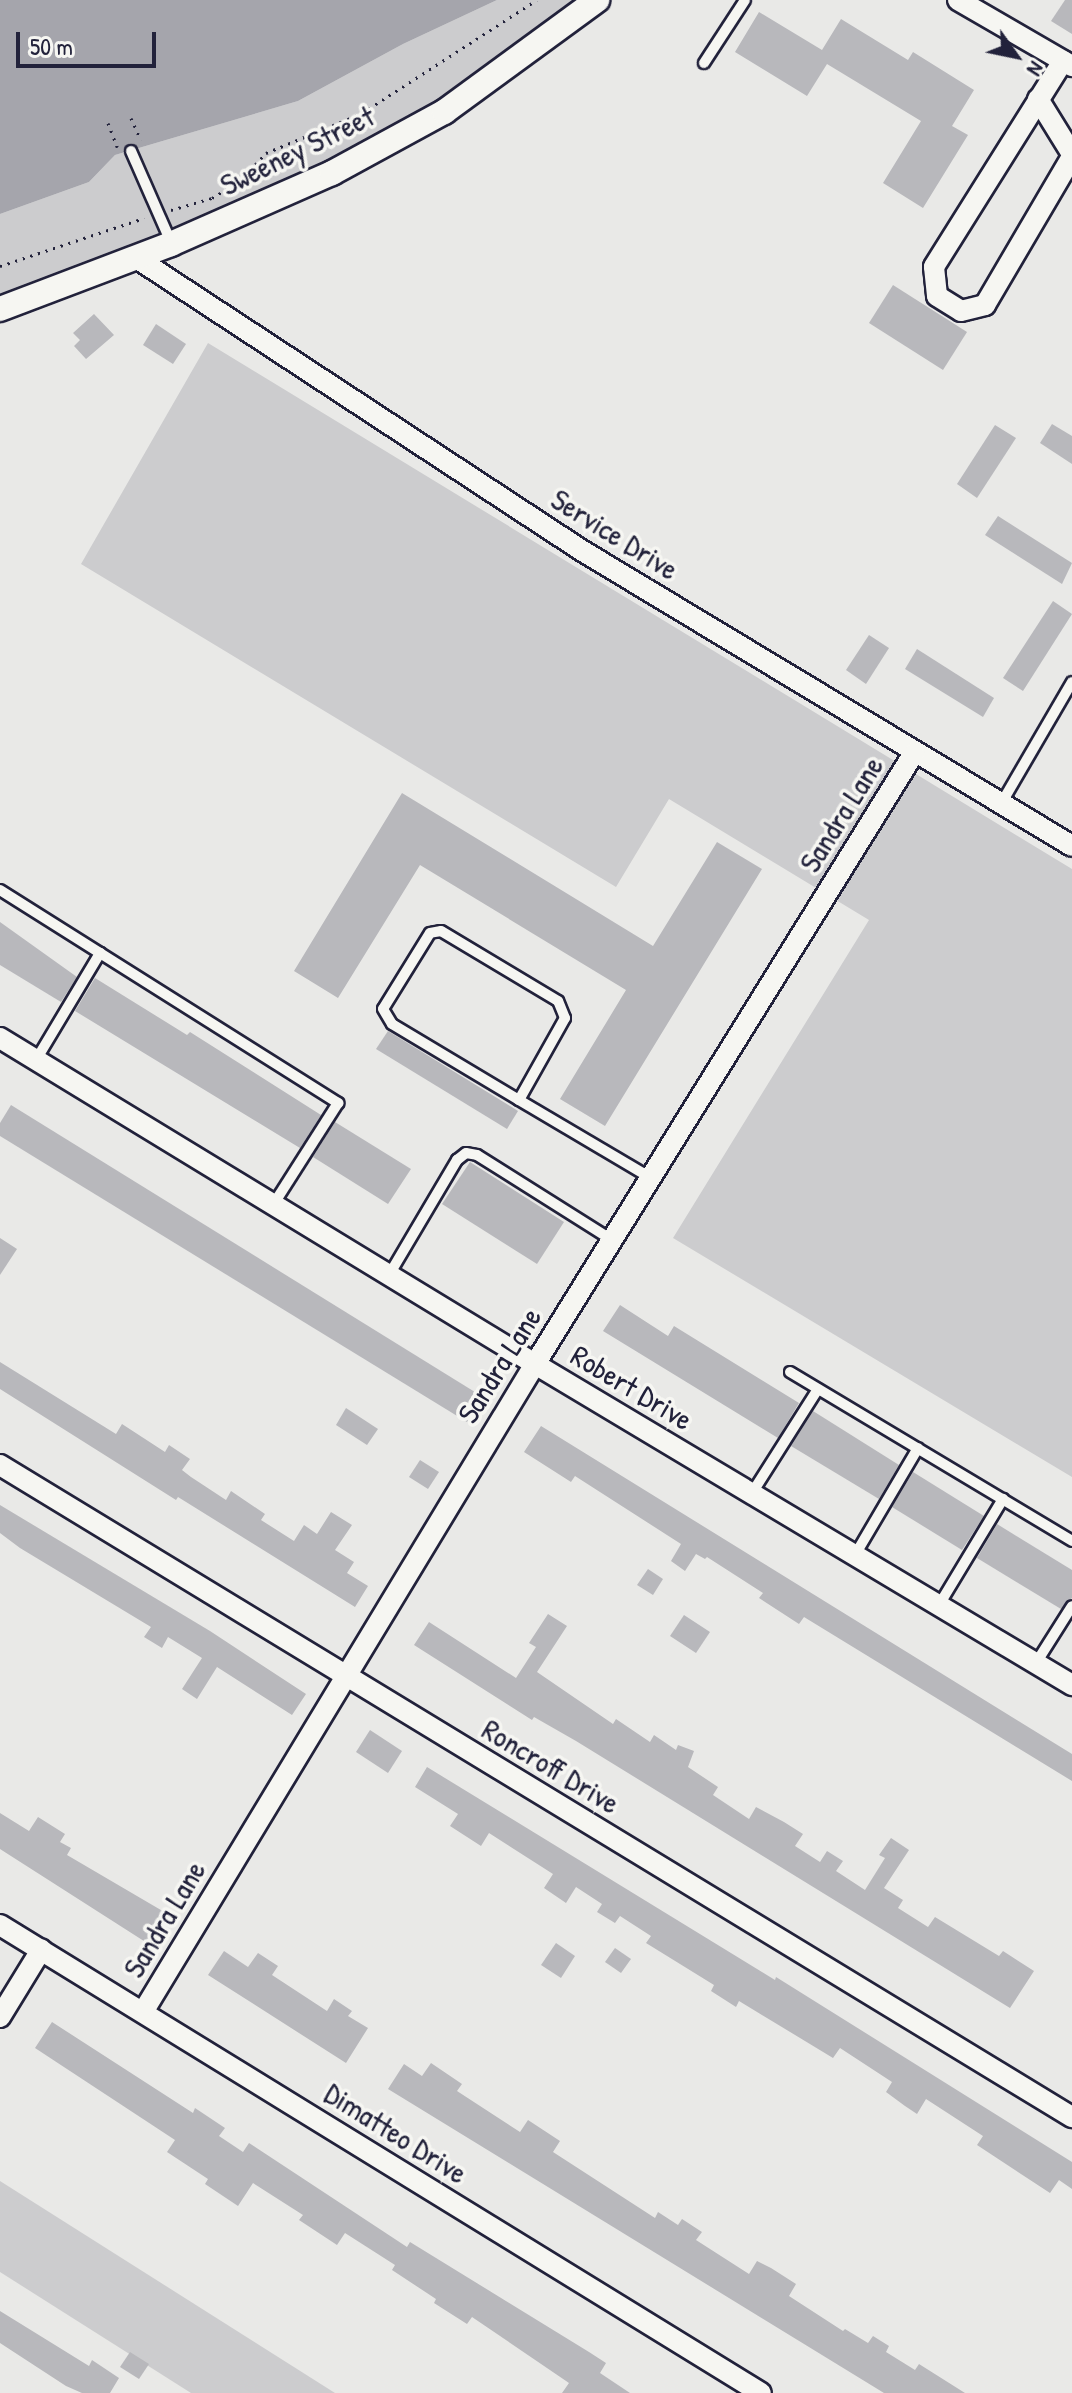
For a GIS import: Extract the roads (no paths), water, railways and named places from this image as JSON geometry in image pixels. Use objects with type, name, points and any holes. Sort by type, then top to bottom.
[{"type":"street","name":"Sweeney Street","points":[[0,309],[171,244],[332,173],[444,112],[597,0]]},
{"type":"street","points":[[958,0],[1067,64],[1038,99],[934,267],[937,296],[961,311],[985,305],[1072,156],[1038,99]]},
{"type":"street","name":"Service Drive","points":[[135,257],[581,550],[1072,846]]},
{"type":"street","name":"Sandra Lane","points":[[143,2012],[535,1364],[914,753]]},
{"type":"street","name":"Robert Drive","points":[[0,1038],[535,1364],[1072,1685]]},
{"type":"street","name":"Roncroff Drive","points":[[0,1465],[1072,2117]]},
{"type":"street","name":"Dimatteo Drive","points":[[0,1925],[761,2393]]},
{"type":"street","points":[[0,2017],[41,1950]]},
{"type":"lane","points":[[704,63],[745,0]]},
{"type":"lane","points":[[126,155],[171,244]]},
{"type":"lane","points":[[1001,804],[1072,682]]},
{"type":"lane","points":[[0,890],[338,1103],[273,1205]]},
{"type":"lane","points":[[519,1100],[565,1018],[558,1001],[441,931],[430,933],[383,1009],[392,1024],[519,1100],[651,1178]]},
{"type":"lane","points":[[36,1060],[100,953]]},
{"type":"lane","points":[[389,1275],[457,1160],[466,1153],[477,1155],[612,1240]]},
{"type":"lane","points":[[790,1372],[1072,1541]]},
{"type":"lane","points":[[752,1493],[818,1389]]},
{"type":"lane","points":[[855,1555],[918,1448]]},
{"type":"lane","points":[[939,1605],[1003,1499]]},
{"type":"lane","points":[[1036,1663],[1072,1606]]}]
